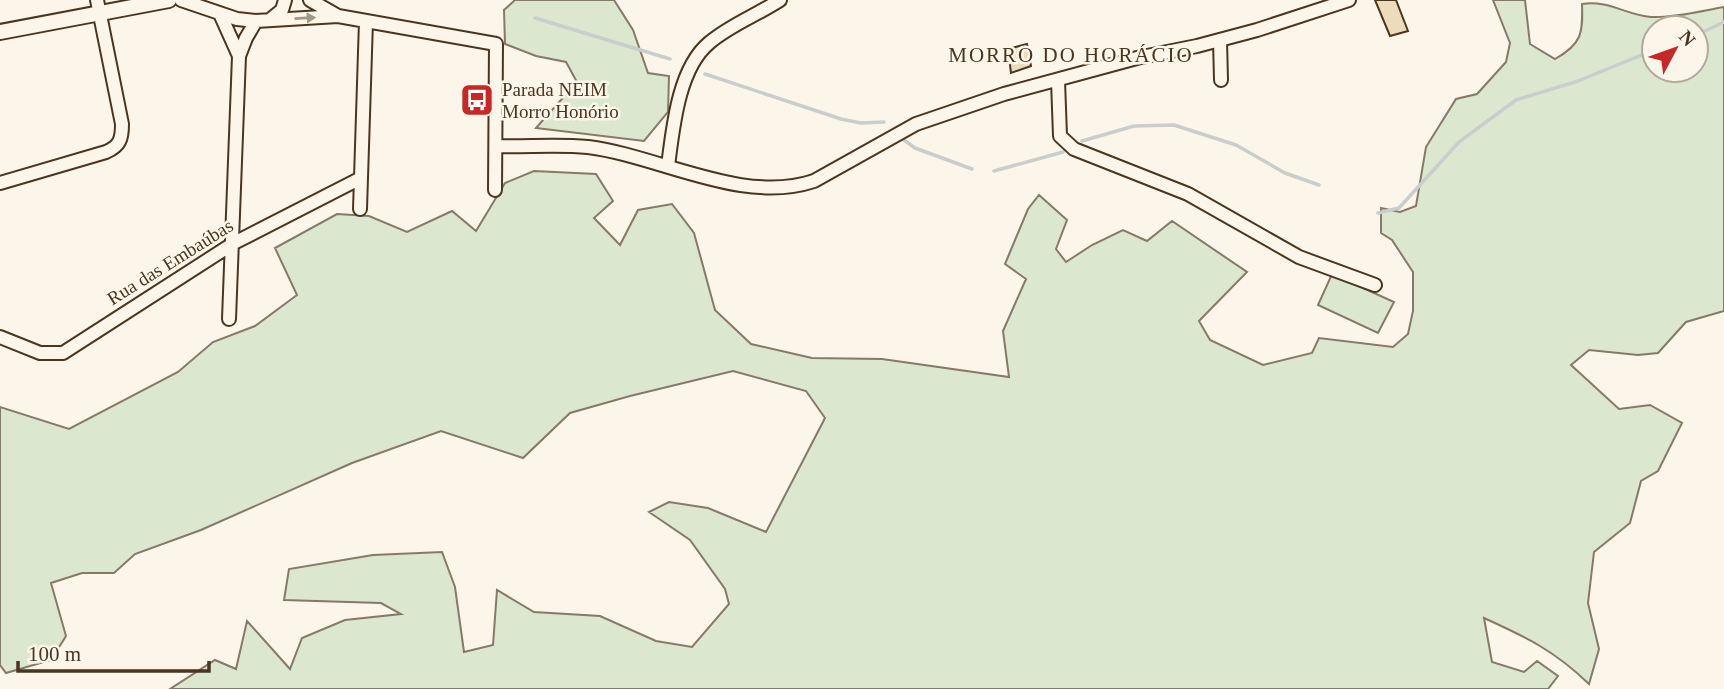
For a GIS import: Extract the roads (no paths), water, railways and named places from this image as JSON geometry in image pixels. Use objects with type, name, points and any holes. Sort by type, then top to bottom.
[{"type":"street","points":[[0,32],[98,6],[169,0]]},
{"type":"street","points":[[181,0],[221,16],[256,21],[338,16],[496,44],[495,190]]},
{"type":"street","points":[[271,20],[282,10],[285,0]]},
{"type":"street","points":[[310,0],[338,16]]},
{"type":"street","points":[[668,166],[677,102],[697,57],[709,43],[723,33],[780,0]]},
{"type":"street","points":[[496,146],[587,147],[741,184],[799,186],[814,181],[916,124],[1004,94],[1137,58],[1220,40],[1349,0]]},
{"type":"street","points":[[0,183],[116,148],[122,137],[121,124],[98,6]]},
{"type":"street","points":[[221,16],[239,55]]},
{"type":"street","points":[[229,319],[239,55],[256,21]]},
{"type":"street","points":[[360,209],[366,21]]},
{"type":"street","points":[[1220,40],[1221,80]]},
{"type":"street","points":[[1058,81],[1060,136],[1074,149],[1188,194],[1299,257],[1375,285]]},
{"type":"street","name":"Rua das Embaúbas","points":[[0,337],[40,354],[63,353],[233,243],[359,179]]},
{"type":"waterway","points":[[535,18],[670,59]]},
{"type":"waterway","points":[[1710,28],[1724,22]]},
{"type":"waterway","points":[[1378,213],[1399,208],[1459,142],[1516,100],[1578,81],[1640,56]]},
{"type":"waterway","points":[[705,74],[841,119],[861,123],[884,122]]},
{"type":"waterway","points":[[1082,141],[1134,126],[1174,125],[1236,145],[1285,173],[1319,185]]},
{"type":"waterway","points":[[904,140],[915,148],[972,169]]},
{"type":"waterway","points":[[994,171],[1063,152]]},
{"type":"place","name":"Parada NEIM Morro Honório","points":[[477,100]]},
{"type":"district","name":"MORRO DO HORÁCIO","points":[[1071,55]]}]
